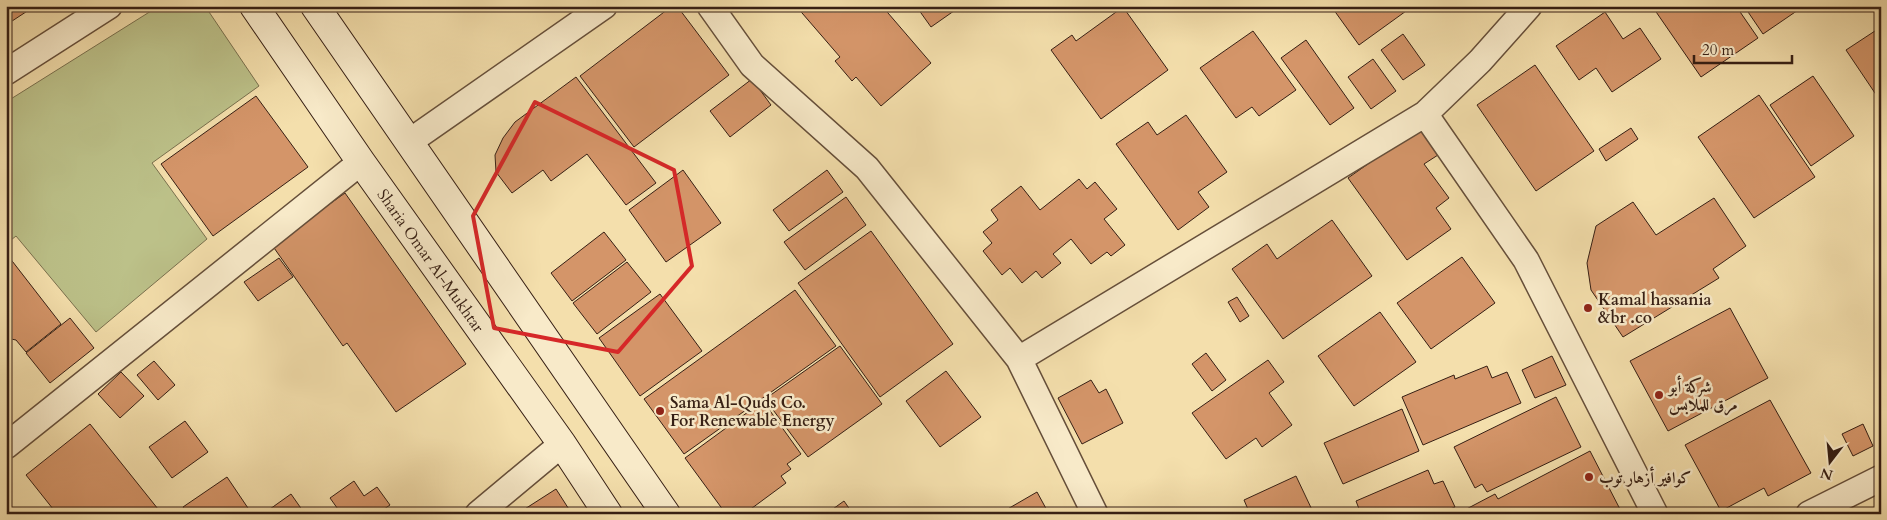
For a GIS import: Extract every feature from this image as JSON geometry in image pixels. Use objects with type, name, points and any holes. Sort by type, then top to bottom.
[{"type":"main road","name":"Sharia Omar Al-Mukhtar","points":[[254,6],[361,162],[562,444],[608,514]]},
{"type":"main road","points":[[315,6],[666,514]]},
{"type":"street","points":[[6,72],[109,6]]},
{"type":"street","points":[[409,142],[604,6]]},
{"type":"street","points":[[710,6],[752,65],[867,168],[1019,359],[1095,514]]},
{"type":"street","points":[[1019,359],[1425,114],[1480,60],[1529,6]]},
{"type":"street","points":[[1425,114],[1526,260],[1655,514]]},
{"type":"street","points":[[6,446],[361,162]]},
{"type":"street","points":[[478,514],[562,444]]},
{"type":"street","points":[[1809,514],[1881,478]]},
{"type":"highlighted area","points":[[535,102],[674,170],[692,266],[618,352],[494,328],[473,216]]},
{"type":"green space","points":[[159,6],[205,6],[259,86],[152,163],[207,239],[96,332],[16,236],[6,244],[6,102]]},
{"type":"building","points":[[6,6],[35,6],[6,25]]},
{"type":"building","points":[[672,6],[677,6],[729,75],[634,147],[580,76]]},
{"type":"building","points":[[796,6],[882,6],[931,63],[881,106],[856,77],[852,81],[835,61],[840,57]]},
{"type":"building","points":[[916,6],[961,6],[931,27]]},
{"type":"building","points":[[1331,6],[1413,6],[1359,45]]},
{"type":"building","points":[[1652,6],[1736,6],[1758,38],[1701,77]]},
{"type":"building","points":[[1744,6],[1804,6],[1763,34]]},
{"type":"building","points":[[1123,7],[1168,70],[1101,119],[1051,50],[1072,35],[1076,41]]},
{"type":"building","points":[[1605,12],[1623,39],[1640,28],[1661,59],[1612,92],[1596,68],[1579,80],[1556,46]]},
{"type":"building","points":[[1881,27],[1881,102],[1846,50]]},
{"type":"building","points":[[1253,31],[1296,90],[1259,116],[1252,107],[1236,118],[1200,68]]},
{"type":"building","points":[[1403,34],[1425,65],[1403,80],[1381,50]]},
{"type":"building","points":[[1306,40],[1354,108],[1330,125],[1281,58]]},
{"type":"building","points":[[1373,59],[1396,91],[1371,109],[1348,77]]},
{"type":"building","points":[[1535,65],[1594,151],[1536,191],[1477,105]]},
{"type":"building","points":[[1813,76],[1854,136],[1811,166],[1770,105]]},
{"type":"building","points":[[576,77],[656,183],[626,205],[587,154],[551,181],[543,170],[512,193],[496,172],[495,155],[503,138],[515,122]]},
{"type":"building","points":[[752,79],[771,105],[730,137],[710,111]]},
{"type":"building","points":[[1759,95],[1815,177],[1754,218],[1698,137]]},
{"type":"building","points":[[256,96],[308,167],[213,236],[161,164]]},
{"type":"building","points":[[1186,115],[1227,172],[1198,192],[1209,207],[1178,230],[1116,144],[1148,122],[1157,135]]},
{"type":"building","points":[[1419,128],[1438,155],[1424,164],[1449,198],[1436,208],[1451,229],[1407,260],[1348,178]]},
{"type":"building","points":[[1631,128],[1638,139],[1606,161],[1599,149]]},
{"type":"building","points":[[683,170],[721,223],[666,262],[629,210]]},
{"type":"building","points":[[827,170],[843,192],[789,231],[773,210]]},
{"type":"building","points":[[1079,179],[1087,189],[1095,182],[1117,209],[1104,219],[1125,245],[1111,256],[1107,252],[1091,264],[1071,239],[1053,254],[1061,263],[1042,278],[1036,271],[1022,283],[1010,268],[1002,275],[983,251],[992,243],[983,232],[998,220],[991,210],[1021,186],[1040,210]]},
{"type":"building","points":[[345,193],[466,364],[396,412],[347,343],[343,346],[272,245]]},
{"type":"building","points":[[846,197],[866,225],[805,270],[784,242]]},
{"type":"building","points":[[1714,198],[1746,246],[1713,269],[1719,278],[1623,337],[1591,290],[1587,263],[1596,226],[1633,202],[1656,235]]},
{"type":"building","points":[[1332,220],[1372,276],[1283,339],[1232,269],[1267,244],[1277,259]]},
{"type":"building","points":[[871,231],[953,344],[880,397],[798,283]]},
{"type":"building","points":[[604,232],[626,260],[572,301],[551,273]]},
{"type":"building","points":[[9,257],[61,324],[26,352],[16,340],[6,338],[6,259]]},
{"type":"building","points":[[1462,257],[1495,303],[1431,349],[1397,303]]},
{"type":"building","points":[[279,258],[293,277],[258,301],[244,282]]},
{"type":"building","points":[[627,262],[651,292],[597,334],[573,303]]},
{"type":"building","points":[[795,290],[836,346],[684,454],[644,399]]},
{"type":"building","points":[[660,294],[702,351],[640,396],[599,338]]},
{"type":"building","points":[[1237,297],[1249,316],[1240,322],[1228,302]]},
{"type":"building","points":[[1730,308],[1768,378],[1668,431],[1630,361]]},
{"type":"building","points":[[1380,312],[1416,362],[1354,406],[1318,356]]},
{"type":"building","points":[[70,318],[94,348],[50,383],[26,353]]},
{"type":"building","points":[[840,346],[882,404],[808,457],[765,399]]},
{"type":"building","points":[[1206,353],[1226,380],[1212,391],[1192,364]]},
{"type":"building","points":[[1552,356],[1566,385],[1535,398],[1522,370]]},
{"type":"building","points":[[1268,360],[1284,382],[1269,393],[1292,425],[1262,447],[1256,438],[1226,459],[1192,413]]},
{"type":"building","points":[[154,361],[175,385],[158,400],[137,375]]},
{"type":"building","points":[[1487,366],[1492,378],[1507,372],[1521,403],[1423,445],[1402,397],[1454,375],[1455,379]]},
{"type":"building","points":[[946,371],[981,417],[940,447],[906,401]]},
{"type":"building","points":[[121,372],[144,396],[120,418],[98,394]]},
{"type":"building","points":[[1091,380],[1099,393],[1106,389],[1123,423],[1082,444],[1058,398]]},
{"type":"building","points":[[1556,397],[1581,447],[1487,492],[1482,484],[1475,488],[1454,447]]},
{"type":"building","points":[[1770,400],[1811,473],[1768,496],[1764,488],[1721,511],[1685,445]]},
{"type":"building","points":[[763,401],[801,454],[787,464],[791,469],[781,476],[786,483],[744,514],[726,514],[685,458]]},
{"type":"building","points":[[1402,409],[1419,451],[1343,484],[1324,443]]},
{"type":"building","points":[[185,421],[208,452],[172,478],[149,447]]},
{"type":"building","points":[[90,424],[162,514],[57,514],[26,475]]},
{"type":"building","points":[[1863,424],[1873,446],[1853,456],[1842,434]]},
{"type":"building","points":[[1590,451],[1622,513],[1620,514],[1457,514],[1495,494],[1498,499]]},
{"type":"building","points":[[1428,470],[1434,484],[1443,481],[1455,507],[1439,514],[1361,514],[1356,501]]},
{"type":"building","points":[[1296,476],[1314,514],[1250,514],[1244,500]]},
{"type":"building","points":[[227,477],[252,514],[188,514],[183,507]]},
{"type":"building","points":[[354,481],[364,496],[377,487],[390,505],[377,514],[337,514],[340,512],[330,498]]},
{"type":"building","points":[[556,489],[572,514],[517,514]]},
{"type":"building","points":[[1037,492],[1049,514],[999,514]]},
{"type":"building","points":[[291,494],[305,514],[263,514]]},
{"type":"building","points":[[844,501],[853,514],[826,514]]},
{"type":"place","name":"Kamal hassania &br .co","points":[[1588,308]]},
{"type":"place","name":"شركة أبو مرق للملابس","points":[[1659,395]]},
{"type":"place","name":"Sama Al-Quds Co. For Renewable Energy","points":[[660,411]]},
{"type":"place","name":"كوافير أزهار توب","points":[[1589,477]]}]
